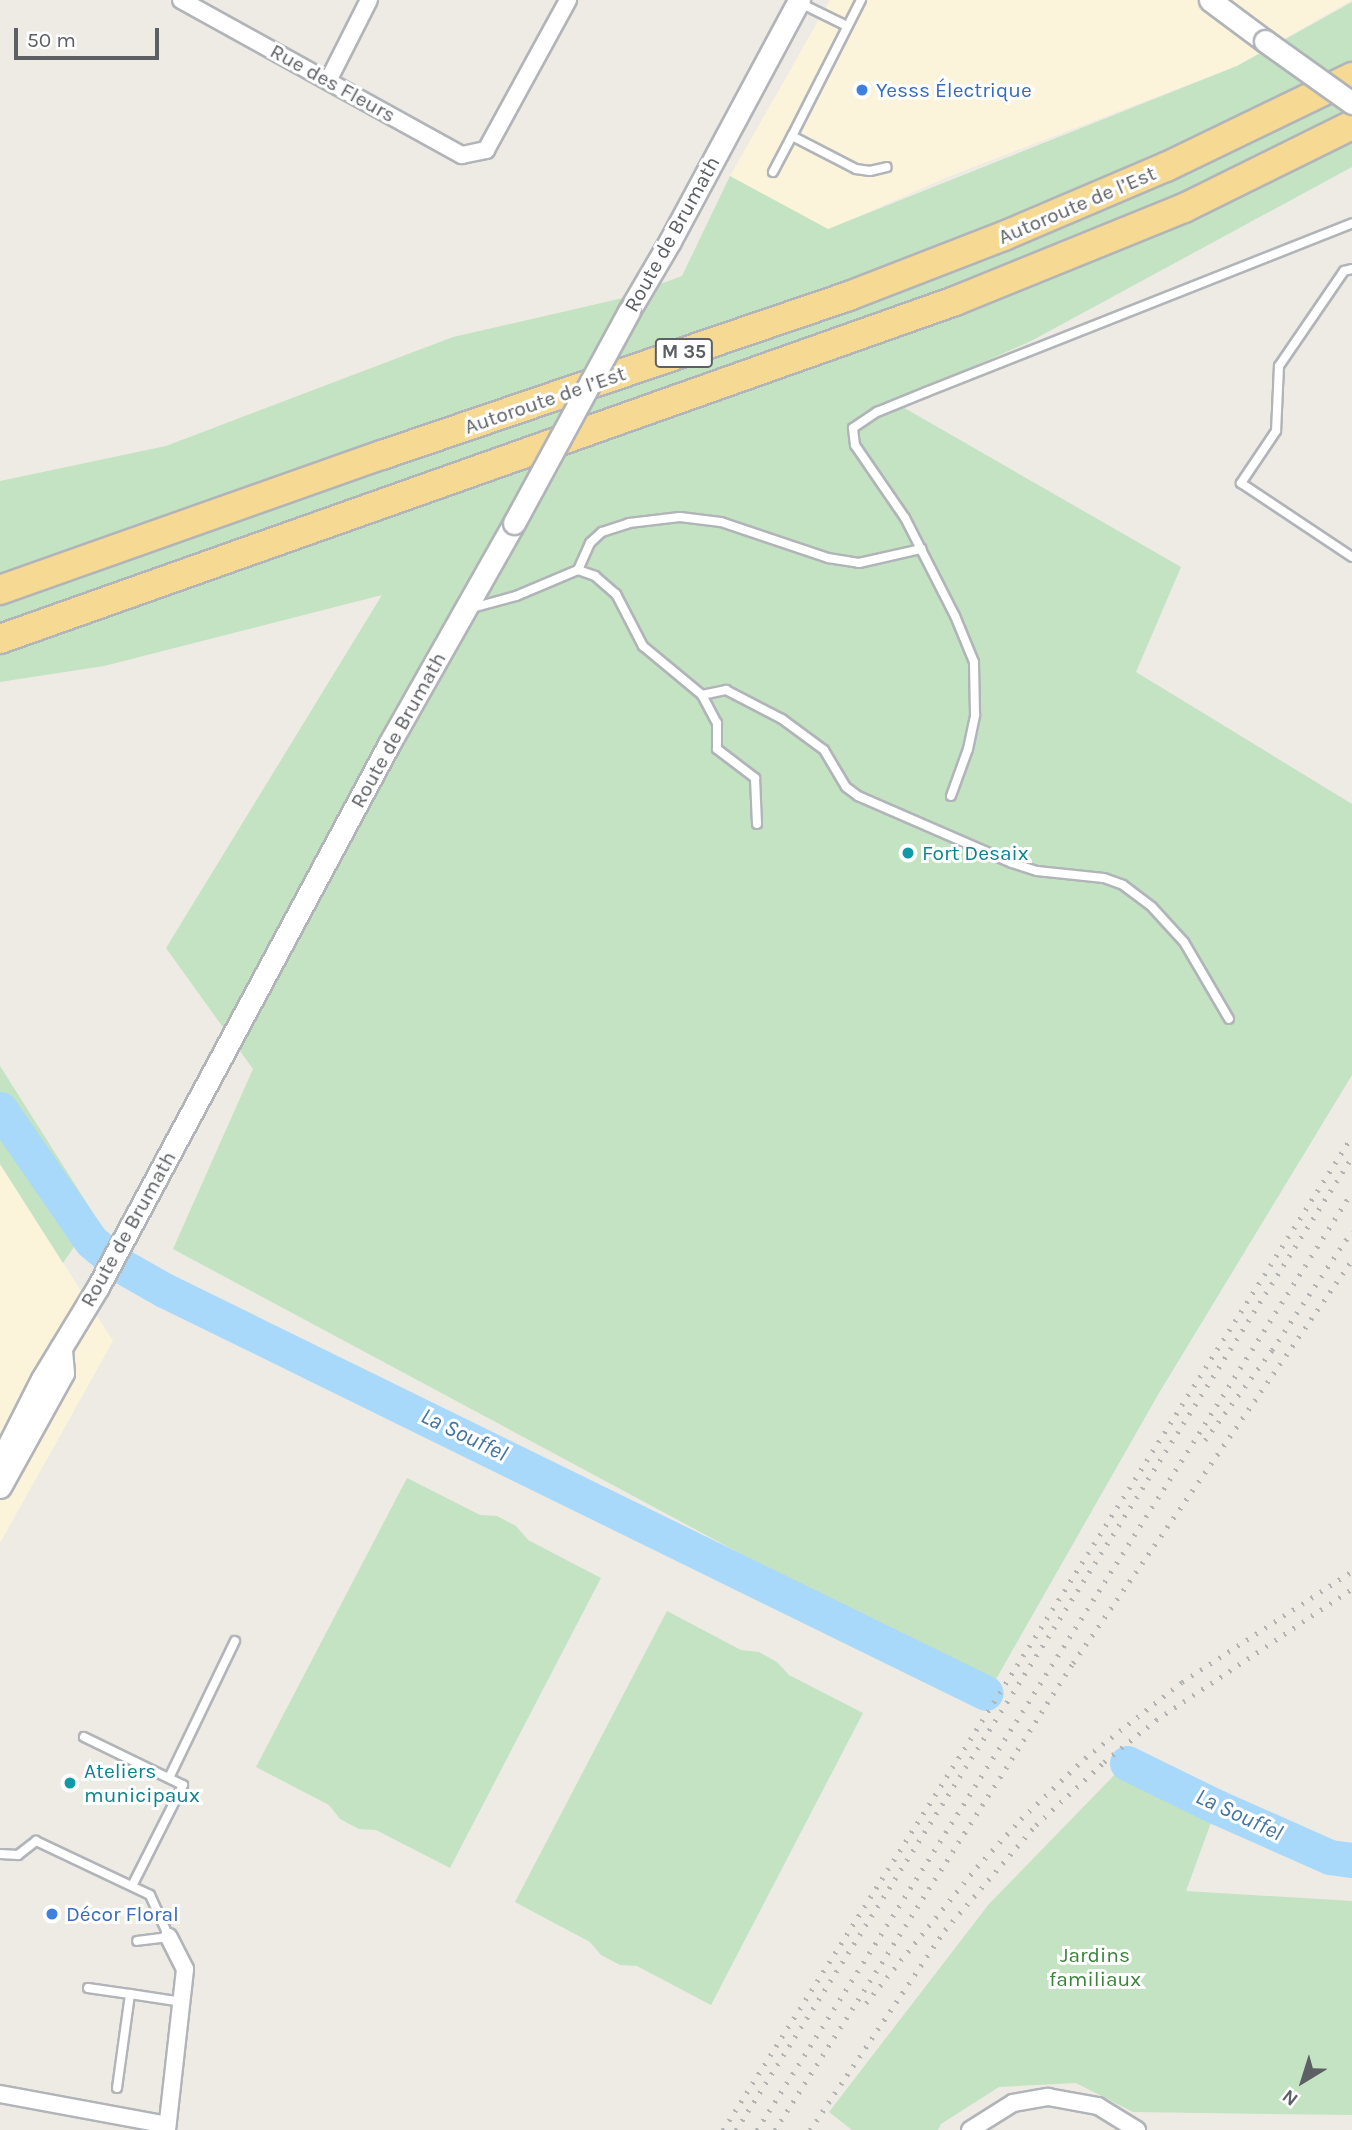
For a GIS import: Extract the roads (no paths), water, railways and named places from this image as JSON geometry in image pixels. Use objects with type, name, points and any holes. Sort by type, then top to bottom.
[{"type":"highway","name":"Autoroute de l’Est","points":[[0,590],[862,291],[1004,236],[1166,167],[1352,77]]},
{"type":"highway","name":"Autoroute de l’Est","points":[[0,639],[955,300],[1184,208],[1352,125]]},
{"type":"main road","points":[[1210,0],[1352,103]]},
{"type":"main road","name":"Route de Brumath","points":[[0,1462],[61,1348],[98,1287],[383,755],[670,241],[799,1]]},
{"type":"main road","points":[[0,1487],[63,1373],[61,1348]]},
{"type":"street","name":"Rue des Fleurs","points":[[181,0],[462,155],[486,150],[568,0]]},
{"type":"street","points":[[328,81],[369,0]]},
{"type":"street","points":[[0,2094],[167,2128],[186,1969],[169,1937]]},
{"type":"street","points":[[970,2130],[1013,2103],[1048,2097],[1098,2106],[1137,2130]]},
{"type":"lane","points":[[773,172],[861,0]]},
{"type":"lane","points":[[799,1],[847,26]]},
{"type":"lane","points":[[792,135],[856,169],[870,171],[887,167]]},
{"type":"lane","points":[[951,796],[968,749],[975,715],[974,662],[905,518],[855,446],[853,428],[861,421],[926,392],[1074,336],[1352,223]]},
{"type":"lane","points":[[1352,269],[1344,271],[1279,366],[1276,431],[1241,483],[1352,557]]},
{"type":"lane","points":[[578,570],[590,542],[602,532],[629,523],[680,517],[722,522],[828,558],[859,563],[921,549]]},
{"type":"lane","points":[[465,610],[516,596],[578,570],[595,576],[616,594],[643,646],[702,695],[718,723],[716,749],[755,778],[757,824]]},
{"type":"lane","points":[[702,695],[726,690],[782,719],[824,750],[846,787],[858,796],[1012,863],[1037,871],[1104,878],[1123,885],[1152,907],[1184,942],[1229,1019]]},
{"type":"lane","points":[[169,1778],[235,1641]]},
{"type":"lane","points":[[84,1737],[183,1785],[132,1886]]},
{"type":"lane","points":[[0,1854],[18,1855],[36,1841],[150,1895],[169,1937],[137,1941]]},
{"type":"lane","points":[[88,1988],[182,2001]]},
{"type":"lane","points":[[117,2088],[130,1994]]},
{"type":"waterway","name":"La Souffel","points":[[0,1109],[91,1241],[120,1265],[164,1290],[986,1693]]},
{"type":"waterway","name":"La Souffel","points":[[1127,1763],[1217,1807],[1330,1857],[1352,1860]]},
{"type":"railway","points":[[723,2130],[1352,1136]]},
{"type":"railway","points":[[736,2130],[1352,1157]]},
{"type":"railway","points":[[757,2130],[1352,1192]]},
{"type":"railway","points":[[1205,1440],[1272,1350],[1352,1231]]},
{"type":"railway","points":[[775,2130],[1073,1663],[1352,1260]]},
{"type":"railway","points":[[866,2003],[977,1867],[1021,1819],[1085,1758],[1182,1682],[1352,1571]]},
{"type":"railway","points":[[810,2130],[945,1930],[1036,1825],[1104,1762],[1156,1720],[1352,1589]]},
{"type":"place","name":"Yesss Électrique","points":[[862,90]]},
{"type":"place","name":"Fort Desaix","points":[[908,853]]},
{"type":"place","name":"Ateliers municipaux","points":[[70,1783]]},
{"type":"place","name":"Décor Floral","points":[[52,1914]]},
{"type":"park label","name":"Jardins familiaux","points":[[1095,1967]]}]
